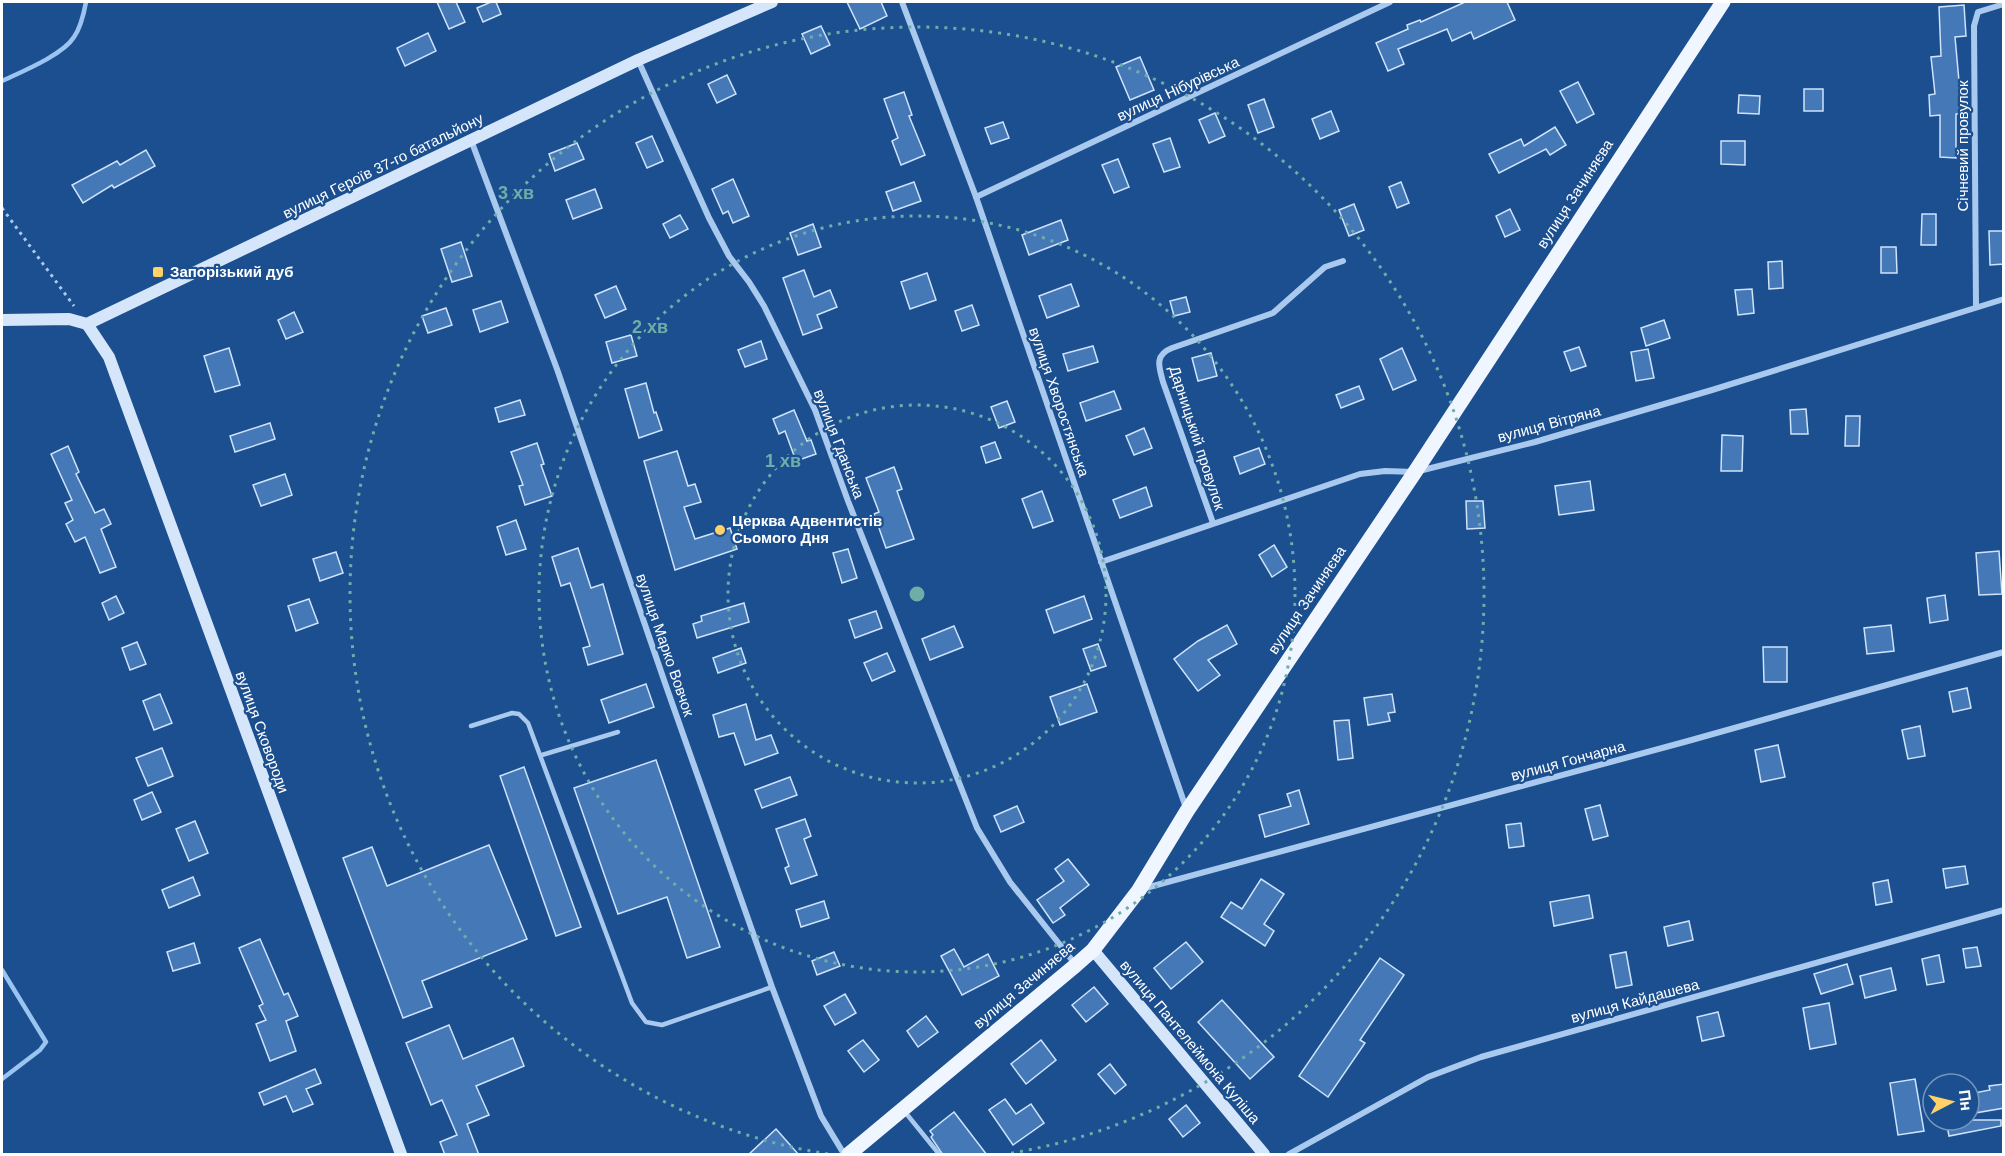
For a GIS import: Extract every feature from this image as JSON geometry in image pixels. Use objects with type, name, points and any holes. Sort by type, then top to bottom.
[{"type":"main road","name":"вулиця Зачиняєва","points":[[849,1155],[1093,950],[1139,890],[1187,811],[1415,472],[1723,2]]},
{"type":"street","name":"вулиця Героїв 37-го батальйону","points":[[87,324],[638,60],[772,2]]},
{"type":"street","name":"вулиця Хворостянська","points":[[902,2],[976,197],[1187,811]]},
{"type":"street","name":"вулиця Нібурівська","points":[[976,197],[1390,2]]},
{"type":"street","name":"Січневий провулок","points":[[1976,307],[1974,26],[1978,12],[2004,4]]},
{"type":"street","name":"вулиця Гданська","points":[[638,60],[709,218],[729,256],[764,306],[815,410],[848,501],[973,820],[1010,882],[1076,965]]},
{"type":"street","name":"вулиця Марко Вовчок","points":[[471,140],[557,369],[772,987],[821,1116],[844,1155]]},
{"type":"street","name":"Дарницький провулок","points":[[1213,523],[1170,402],[1160,370],[1159,358],[1163,351],[1273,313],[1325,267],[1343,261]]},
{"type":"street","name":"вулиця Вітряна","points":[[1101,561],[1360,474],[1385,471],[1415,472],[1535,442],[1713,390],[2004,299]]},
{"type":"street","points":[[2,320],[69,319],[87,324]]},
{"type":"street","name":"вулиця Сковороди","points":[[87,324],[109,357],[401,1155]]},
{"type":"street","name":"вулиця Гончарна","points":[[1139,890],[1688,741],[2004,652]]},
{"type":"street","name":"вулиця Кайдашева","points":[[1289,1155],[1428,1077],[1481,1057],[2004,910]]},
{"type":"street","name":"вулиця Пантелеймона Куліша","points":[[1093,950],[1264,1155]]},
{"type":"lane","points":[[471,726],[512,713],[519,714],[528,723],[542,755],[632,1003],[646,1022],[662,1025],[772,987]]},
{"type":"lane","points":[[542,755],[618,732]]},
{"type":"lane","points":[[903,1110],[939,1155]]},
{"type":"path","points":[[2,208],[87,324]]},
{"type":"building","points":[[437,2],[456,2],[465,22],[449,29]]},
{"type":"building","points":[[496,2],[501,14],[483,22],[477,8]]},
{"type":"building","points":[[847,2],[881,2],[887,16],[860,29]]},
{"type":"building","points":[[1465,2],[1507,2],[1515,20],[1474,39],[1471,32],[1452,41],[1447,29],[1398,49],[1404,64],[1388,71],[1376,43],[1408,29],[1407,25],[1420,20],[1421,22]]},
{"type":"building","points":[[1964,5],[1966,36],[1955,37],[1962,114],[1956,114],[1956,158],[1940,157],[1940,115],[1930,116],[1929,95],[1935,94],[1931,57],[1941,56],[1939,7]]},
{"type":"building","points":[[821,26],[830,45],[811,54],[802,34]]},
{"type":"building","points":[[428,33],[436,51],[405,66],[397,48]]},
{"type":"building","points":[[1140,57],[1154,90],[1130,100],[1116,67]]},
{"type":"building","points":[[727,75],[736,94],[717,103],[708,84]]},
{"type":"building","points":[[1578,82],[1594,114],[1577,123],[1560,91]]},
{"type":"building","points":[[1804,89],[1823,89],[1823,111],[1804,111]]},
{"type":"building","points":[[904,92],[912,115],[909,116],[925,155],[901,165],[892,141],[898,138],[884,99]]},
{"type":"building","points":[[1739,95],[1760,96],[1759,114],[1738,113]]},
{"type":"building","points":[[1264,99],[1274,127],[1258,133],[1248,105]]},
{"type":"building","points":[[1331,111],[1339,131],[1320,139],[1312,119]]},
{"type":"building","points":[[1215,113],[1225,136],[1209,143],[1199,120]]},
{"type":"building","points":[[1003,122],[1009,138],[991,144],[985,128]]},
{"type":"building","points":[[1555,127],[1566,145],[1550,155],[1546,149],[1499,173],[1489,154],[1521,139],[1524,146]]},
{"type":"building","points":[[652,136],[663,161],[647,168],[636,143]]},
{"type":"building","points":[[1170,138],[1180,167],[1164,172],[1153,144]]},
{"type":"building","points":[[1721,141],[1745,141],[1745,165],[1721,164]]},
{"type":"building","points":[[577,143],[584,159],[555,171],[549,154]]},
{"type":"building","points":[[146,150],[155,166],[114,188],[112,185],[83,203],[72,185],[117,161],[120,165]]},
{"type":"building","points":[[1118,159],[1129,187],[1114,193],[1102,165]]},
{"type":"building","points":[[733,179],[749,216],[733,223],[728,211],[723,214],[712,189]]},
{"type":"building","points":[[914,182],[921,201],[893,211],[886,192]]},
{"type":"building","points":[[1401,182],[1409,203],[1397,208],[1389,187]]},
{"type":"building","points":[[595,189],[602,208],[573,219],[566,200]]},
{"type":"building","points":[[1354,204],[1364,230],[1349,236],[1339,210]]},
{"type":"building","points":[[1510,209],[1520,230],[1505,237],[1496,216]]},
{"type":"building","points":[[1922,214],[1936,214],[1936,245],[1921,245]]},
{"type":"building","points":[[680,215],[688,229],[670,238],[663,224]]},
{"type":"building","points":[[1061,220],[1068,240],[1029,255],[1022,235]]},
{"type":"building","points":[[813,224],[821,247],[798,255],[790,233]]},
{"type":"building","points":[[1989,231],[2004,231],[2004,264],[1990,265]]},
{"type":"building","points":[[461,242],[472,276],[452,282],[441,249]]},
{"type":"building","points":[[1881,247],[1896,247],[1897,273],[1881,273]]},
{"type":"building","points":[[1782,261],[1783,288],[1769,289],[1768,262]]},
{"type":"building","points":[[804,270],[814,297],[830,290],[837,307],[817,315],[822,328],[803,335],[783,278]]},
{"type":"building","points":[[927,273],[936,300],[910,309],[901,282]]},
{"type":"building","points":[[1071,284],[1079,306],[1047,318],[1039,296]]},
{"type":"building","points":[[616,286],[626,309],[605,318],[595,295]]},
{"type":"building","points":[[1752,289],[1754,313],[1738,315],[1735,290]]},
{"type":"building","points":[[1186,297],[1190,312],[1174,316],[1170,301]]},
{"type":"building","points":[[501,301],[508,322],[480,332],[473,310]]},
{"type":"building","points":[[972,305],[979,325],[962,331],[955,311]]},
{"type":"building","points":[[446,308],[452,325],[428,333],[422,316]]},
{"type":"building","points":[[294,312],[303,332],[286,339],[278,320]]},
{"type":"building","points":[[1664,320],[1670,338],[1646,346],[1641,328]]},
{"type":"building","points":[[631,335],[637,356],[612,363],[606,342]]},
{"type":"building","points":[[761,341],[767,359],[745,367],[738,350]]},
{"type":"building","points":[[1093,346],[1098,362],[1068,371],[1063,354]]},
{"type":"building","points":[[1579,347],[1586,366],[1571,371],[1564,352]]},
{"type":"building","points":[[229,348],[240,385],[215,392],[204,356]]},
{"type":"building","points":[[1402,348],[1416,380],[1393,390],[1380,359]]},
{"type":"building","points":[[1648,349],[1654,378],[1636,381],[1631,352]]},
{"type":"building","points":[[1211,353],[1217,376],[1198,381],[1192,358]]},
{"type":"building","points":[[646,383],[654,413],[656,412],[662,430],[639,438],[625,389]]},
{"type":"building","points":[[1359,386],[1364,399],[1341,408],[1336,395]]},
{"type":"building","points":[[1114,391],[1121,409],[1086,421],[1080,403]]},
{"type":"building","points":[[520,400],[525,415],[499,422],[495,408]]},
{"type":"building","points":[[1007,401],[1015,422],[999,428],[991,407]]},
{"type":"building","points":[[1806,409],[1808,434],[1791,434],[1790,410]]},
{"type":"building","points":[[794,410],[807,441],[811,440],[816,454],[796,461],[785,431],[779,434],[773,419]]},
{"type":"building","points":[[1846,416],[1860,416],[1859,446],[1845,446]]},
{"type":"building","points":[[270,423],[275,439],[235,452],[230,436]]},
{"type":"building","points":[[1144,428],[1152,448],[1134,455],[1126,436]]},
{"type":"building","points":[[1722,435],[1743,436],[1742,471],[1721,471]]},
{"type":"building","points":[[995,442],[1001,458],[986,463],[981,447]]},
{"type":"building","points":[[537,443],[544,464],[541,465],[552,496],[525,505],[519,486],[523,485],[511,452]]},
{"type":"building","points":[[68,446],[79,472],[76,474],[95,513],[104,509],[111,524],[101,529],[116,567],[100,573],[85,537],[75,542],[66,524],[73,520],[65,503],[72,500],[51,454]]},
{"type":"building","points":[[1259,448],[1265,464],[1240,474],[1234,457]]},
{"type":"building","points":[[677,451],[688,486],[695,484],[701,502],[684,507],[695,539],[730,528],[737,549],[675,570],[644,461]]},
{"type":"building","points":[[894,467],[902,489],[897,491],[914,539],[886,548],[874,514],[879,512],[866,478]]},
{"type":"building","points":[[285,474],[292,495],[261,506],[253,485]]},
{"type":"building","points":[[1590,481],[1594,510],[1559,515],[1555,486]]},
{"type":"building","points":[[1146,487],[1152,506],[1120,518],[1113,500]]},
{"type":"building","points":[[1042,491],[1053,521],[1033,528],[1022,499]]},
{"type":"building","points":[[1466,501],[1483,501],[1485,528],[1467,529]]},
{"type":"building","points":[[516,520],[526,549],[506,555],[497,527]]},
{"type":"building","points":[[1274,545],[1287,567],[1272,577],[1259,555]]},
{"type":"building","points":[[578,548],[591,588],[603,584],[623,654],[588,665],[583,648],[590,646],[570,583],[561,586],[552,557]]},
{"type":"building","points":[[848,549],[857,578],[842,583],[833,553]]},
{"type":"building","points":[[1999,551],[2002,594],[1979,595],[1976,553]]},
{"type":"building","points":[[336,552],[343,573],[320,581],[313,559]]},
{"type":"building","points":[[1945,595],[1948,620],[1930,623],[1927,598]]},
{"type":"building","points":[[116,596],[124,613],[109,620],[102,603]]},
{"type":"building","points":[[1084,596],[1092,619],[1054,633],[1046,610]]},
{"type":"building","points":[[309,599],[318,623],[296,631],[288,606]]},
{"type":"building","points":[[744,603],[749,622],[697,638],[693,624],[702,621],[701,616]]},
{"type":"building","points":[[876,611],[882,628],[855,638],[849,620]]},
{"type":"building","points":[[1227,625],[1237,644],[1208,660],[1220,675],[1198,691],[1174,659],[1198,641]]},
{"type":"building","points":[[1891,625],[1894,651],[1867,654],[1864,628]]},
{"type":"building","points":[[954,626],[963,647],[930,660],[922,639]]},
{"type":"building","points":[[137,642],[146,664],[130,670],[122,648]]},
{"type":"building","points":[[1098,644],[1106,666],[1091,671],[1083,649]]},
{"type":"building","points":[[1763,647],[1787,647],[1787,682],[1764,682]]},
{"type":"building","points":[[741,648],[746,663],[718,673],[713,658]]},
{"type":"building","points":[[887,653],[895,671],[872,681],[864,663]]},
{"type":"building","points":[[646,684],[654,707],[609,723],[601,700]]},
{"type":"building","points":[[1087,684],[1097,712],[1060,725],[1050,697]]},
{"type":"building","points":[[1967,688],[1971,708],[1953,712],[1949,692]]},
{"type":"building","points":[[160,694],[172,723],[154,730],[143,701]]},
{"type":"building","points":[[1392,694],[1395,712],[1388,713],[1390,721],[1368,725],[1364,698]]},
{"type":"building","points":[[746,704],[756,740],[771,735],[778,753],[745,765],[734,733],[719,737],[713,715]]},
{"type":"building","points":[[1349,720],[1353,758],[1338,760],[1334,721]]},
{"type":"building","points":[[1920,726],[1925,756],[1908,759],[1902,730]]},
{"type":"building","points":[[1778,745],[1785,777],[1761,782],[1755,750]]},
{"type":"building","points":[[162,748],[173,776],[148,786],[136,758]]},
{"type":"building","points":[[656,760],[720,947],[687,958],[667,897],[618,914],[574,788]]},
{"type":"building","points":[[524,767],[581,927],[556,936],[500,776]]},
{"type":"building","points":[[790,777],[797,795],[762,808],[755,790]]},
{"type":"building","points":[[1299,790],[1309,824],[1265,837],[1259,815],[1291,806],[1287,794]]},
{"type":"building","points":[[152,792],[161,812],[142,820],[134,800]]},
{"type":"building","points":[[1600,805],[1608,836],[1593,840],[1585,809]]},
{"type":"building","points":[[1017,806],[1024,822],[1001,832],[994,816]]},
{"type":"building","points":[[805,819],[811,836],[804,839],[817,875],[791,884],[785,868],[789,866],[776,829]]},
{"type":"building","points":[[195,821],[208,853],[189,861],[176,829]]},
{"type":"building","points":[[1521,823],[1524,846],[1509,848],[1506,825]]},
{"type":"building","points":[[489,845],[527,939],[422,981],[432,1007],[403,1018],[343,858],[372,847],[387,886]]},
{"type":"building","points":[[1068,859],[1089,885],[1060,908],[1065,915],[1053,923],[1037,900],[1064,881],[1055,869]]},
{"type":"building","points":[[1965,866],[1968,884],[1946,888],[1943,869]]},
{"type":"building","points":[[193,877],[200,895],[169,908],[162,890]]},
{"type":"building","points":[[1261,879],[1284,894],[1264,924],[1274,931],[1265,946],[1221,917],[1231,902],[1242,909]]},
{"type":"building","points":[[1888,880],[1892,902],[1876,905],[1873,883]]},
{"type":"building","points":[[1589,895],[1593,918],[1554,926],[1550,902]]},
{"type":"building","points":[[824,901],[829,918],[801,927],[796,910]]},
{"type":"building","points":[[1689,921],[1693,940],[1668,946],[1664,927]]},
{"type":"building","points":[[260,939],[284,995],[288,993],[298,1016],[286,1021],[296,1051],[270,1061],[256,1024],[266,1020],[259,1006],[263,1004],[239,948]]},
{"type":"building","points":[[1186,942],[1203,962],[1171,989],[1154,968]]},
{"type":"building","points":[[194,943],[200,963],[173,971],[167,952]]},
{"type":"building","points":[[1977,947],[1981,966],[1966,968],[1963,949]]},
{"type":"building","points":[[954,949],[964,967],[988,954],[999,976],[962,995],[941,956]]},
{"type":"building","points":[[834,952],[840,966],[817,975],[812,961]]},
{"type":"building","points":[[1626,952],[1632,985],[1616,988],[1610,955]]},
{"type":"building","points":[[1939,955],[1944,982],[1927,985],[1922,959]]},
{"type":"building","points":[[1380,958],[1404,975],[1360,1040],[1365,1043],[1328,1097],[1299,1076]]},
{"type":"building","points":[[1847,964],[1853,984],[1821,994],[1814,974]]},
{"type":"building","points":[[1891,968],[1896,990],[1865,998],[1860,976]]},
{"type":"building","points":[[1094,987],[1108,1004],[1086,1022],[1072,1005]]},
{"type":"building","points":[[845,994],[856,1013],[835,1025],[824,1006]]},
{"type":"building","points":[[1222,1000],[1274,1057],[1250,1079],[1198,1022]]},
{"type":"building","points":[[1829,1003],[1836,1044],[1810,1049],[1803,1008]]},
{"type":"building","points":[[1718,1012],[1724,1036],[1702,1041],[1697,1017]]},
{"type":"building","points":[[926,1016],[938,1032],[918,1047],[907,1031]]},
{"type":"building","points":[[449,1025],[463,1059],[513,1038],[524,1066],[476,1086],[489,1115],[467,1124],[479,1155],[445,1155],[440,1142],[457,1135],[442,1100],[431,1105],[406,1043]]},
{"type":"building","points":[[863,1040],[879,1060],[864,1072],[848,1051]]},
{"type":"building","points":[[1041,1040],[1056,1060],[1026,1084],[1011,1064]]},
{"type":"building","points":[[1110,1064],[1126,1085],[1115,1094],[1098,1074]]},
{"type":"building","points":[[315,1069],[321,1083],[306,1089],[313,1104],[293,1112],[286,1096],[264,1105],[259,1093]]},
{"type":"building","points":[[1915,1079],[1921,1114],[1921,1131],[1898,1135],[1890,1083]]},
{"type":"building","points":[[2004,1084],[2004,1108],[1981,1112],[1981,1092],[1990,1090],[1989,1086]]},
{"type":"building","points":[[1005,1099],[1016,1114],[1031,1104],[1044,1123],[1013,1145],[989,1110]]},
{"type":"building","points":[[1186,1105],[1200,1123],[1183,1137],[1169,1119]]},
{"type":"building","points":[[954,1112],[987,1155],[943,1155],[931,1137],[933,1135],[930,1131]]},
{"type":"building","points":[[1981,1120],[2001,1120],[2001,1126],[1981,1130]]},
{"type":"building","points":[[776,1129],[799,1155],[748,1155]]},
{"type":"building","points":[[1948,1132],[1970,1132],[1949,1136]]},
{"type":"waterway","points":[[2,81],[41,62],[69,44],[79,29],[86,2]]},
{"type":"waterway","points":[[2,970],[46,1042],[40,1050],[2,1079]]},
{"type":"place","name":"Запорізький дуб","points":[[158,272]]},
{"type":"place","name":"Церква Адвентистів Сьомого Дня","points":[[720,530]]}]
